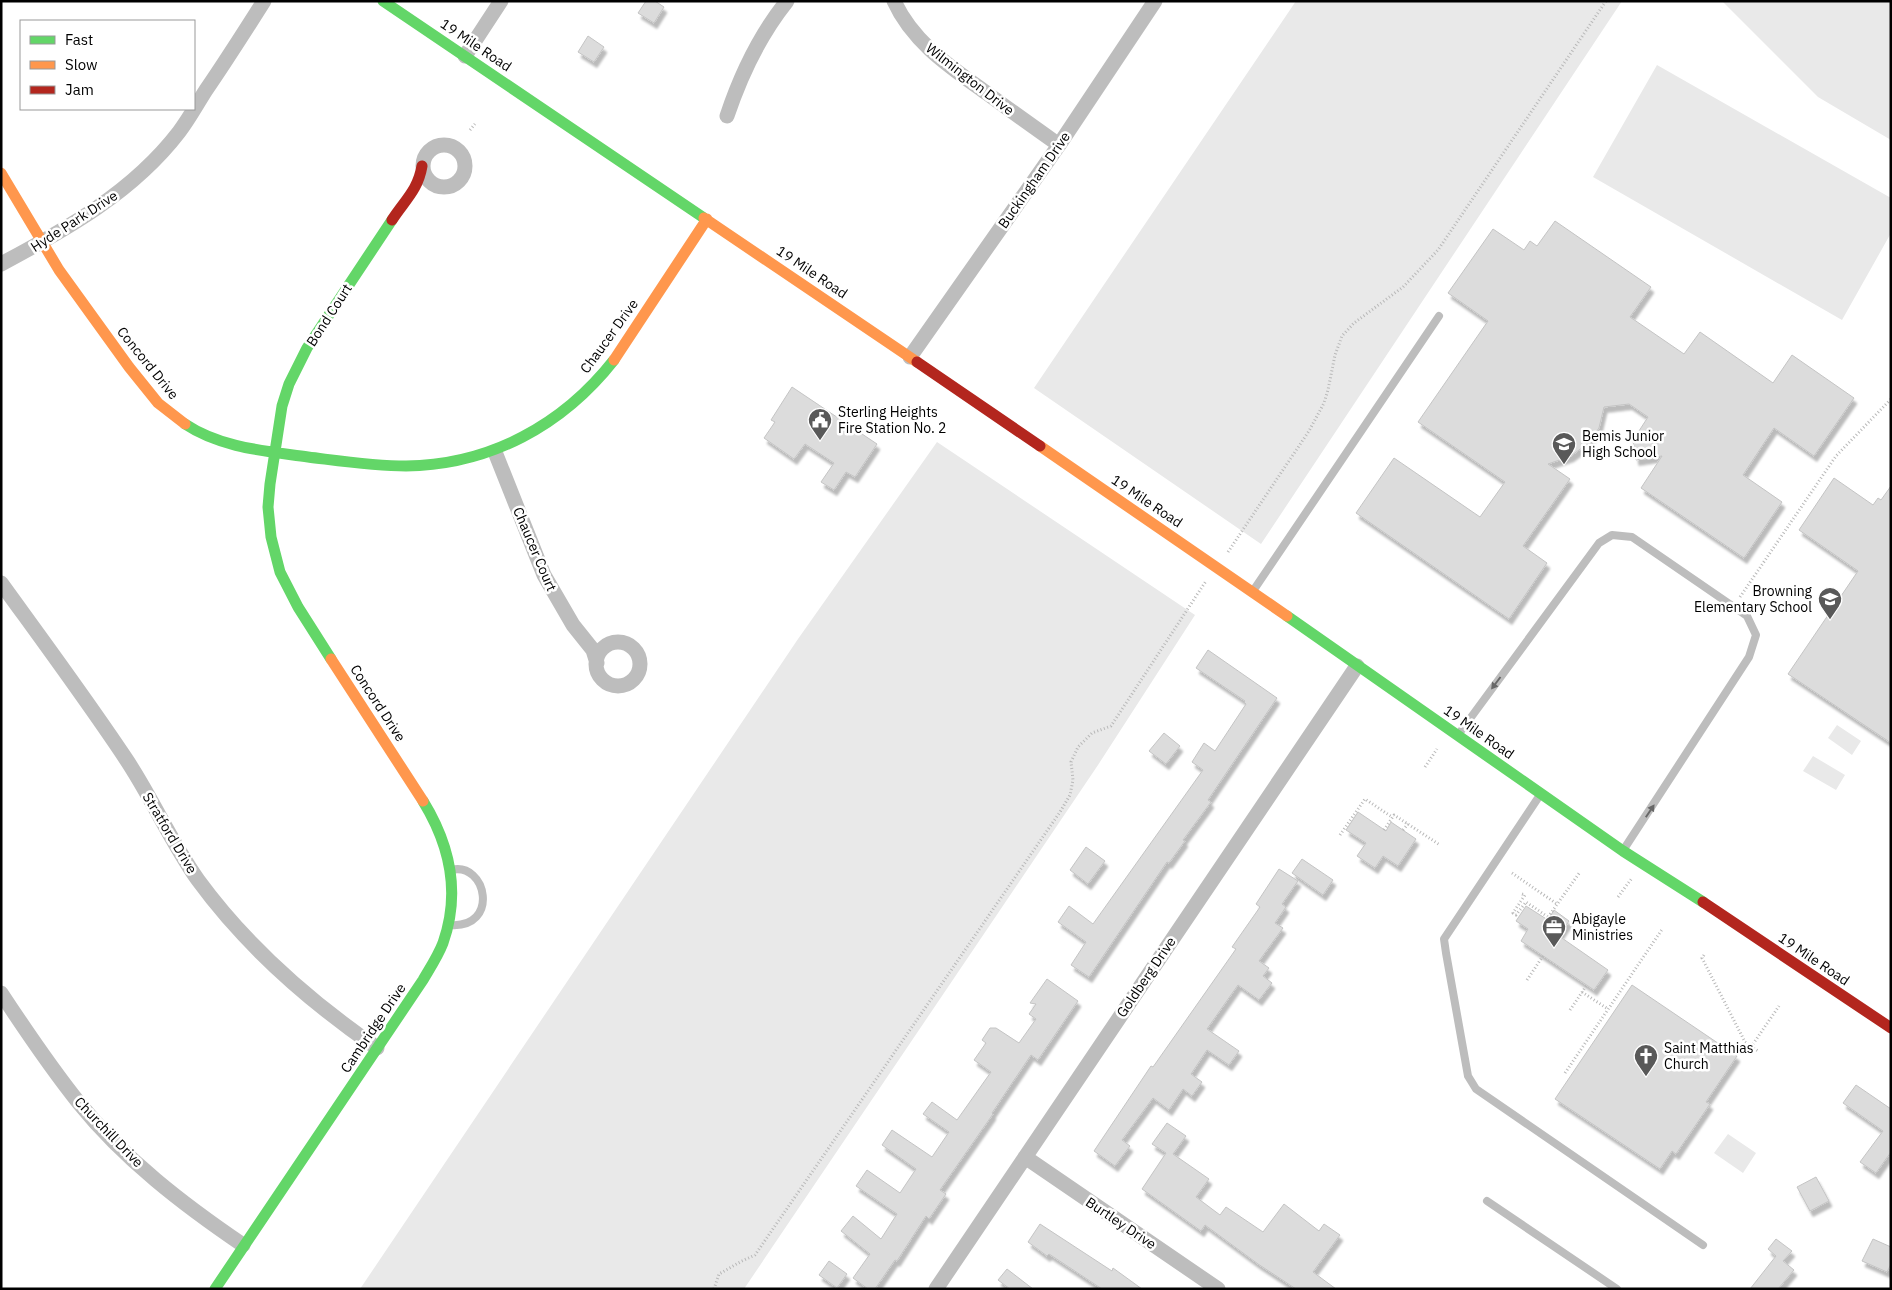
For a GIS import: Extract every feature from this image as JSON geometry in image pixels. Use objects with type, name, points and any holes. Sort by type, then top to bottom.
[{"type":"street","name":"Hyde Park Drive","points":[[195,108],[264,1]]},
{"type":"street","name":"19 Mile Road","points":[[383,1],[708,218],[1252,592],[1623,851],[1721,913],[1891,1028]]},
{"type":"street","points":[[465,56],[501,1]]},
{"type":"street","points":[[727,116],[739,81],[754,50],[787,1]]},
{"type":"street","name":"Wilmington Drive","points":[[894,1],[912,32],[926,47],[962,76],[1059,146]]},
{"type":"street","name":"Buckingham Drive","points":[[910,357],[1059,146],[1155,1]]},
{"type":"street","name":"Hyde Park Drive","points":[[1,264],[42,243],[96,210],[124,189],[180,131],[194,110]]},
{"type":"street","name":"Bond Court","points":[[274,452],[282,406],[289,384],[304,354],[397,212],[414,192],[420,181],[422,166],[427,152],[439,144],[454,146],[460,150],[466,163],[463,176],[453,185],[426,188],[414,192]]},
{"type":"street","points":[[422,166],[424,174],[433,184],[440,187]]},
{"type":"street","name":"Concord Drive","points":[[1,173],[42,243],[73,290],[155,400],[168,412],[196,431],[253,449],[274,452],[268,507],[271,537],[280,572],[298,607],[398,762]]},
{"type":"street","name":"Chaucer Drive","points":[[274,452],[407,466],[448,463],[496,452],[549,424],[568,409],[613,361],[708,218]]},
{"type":"street","name":"Chaucer Court","points":[[496,452],[544,575],[573,625],[593,650],[600,676],[611,684],[625,684],[636,676],[639,669],[638,655],[628,644],[621,642],[599,643],[586,639]]},
{"type":"street","name":"Stratford Drive","points":[[1,583],[105,727],[135,773],[161,820],[197,878],[227,916],[263,956],[306,995],[344,1026],[377,1048]]},
{"type":"street","points":[[597,663],[601,650],[614,642]]},
{"type":"street","name":"Goldberg Drive","points":[[936,1289],[1358,666]]},
{"type":"street","name":"Cambridge Drive","points":[[214,1289],[423,980],[443,942],[451,906],[451,870],[446,847],[438,827],[424,802],[398,762]]},
{"type":"street","name":"Churchill Drive","points":[[1,994],[79,1104],[163,1186],[206,1220],[243,1245]]},
{"type":"street","name":"Burtley Drive","points":[[1025,1157],[1218,1289]]},
{"type":"lane","points":[[1252,592],[1439,316]]},
{"type":"lane","points":[[1458,736],[1599,543],[1612,536],[1632,537],[1747,616],[1756,635],[1749,657],[1623,851]]},
{"type":"lane","points":[[1541,794],[1444,939],[1468,1076],[1476,1089],[1703,1245]]},
{"type":"lane","points":[[448,924],[461,924],[471,921],[484,906],[482,887],[469,873],[461,870],[451,870]]},
{"type":"lane","points":[[1487,1201],[1617,1289]]},
{"type":"path","points":[[1224,557],[1309,431],[1324,403],[1342,336],[1359,319],[1403,288],[1438,250],[1606,1]]},
{"type":"path","points":[[470,130],[475,124]]},
{"type":"path","points":[[1734,607],[1836,456],[1891,399]]},
{"type":"path","points":[[714,1289],[719,1274],[755,1255],[761,1247],[1060,812],[1070,795],[1073,780],[1071,762],[1078,747],[1092,733],[1110,726],[1205,582]]},
{"type":"path","points":[[1425,767],[1437,748]]},
{"type":"path","points":[[1340,835],[1365,799],[1392,817]]},
{"type":"path","points":[[1384,830],[1394,814],[1440,845]]},
{"type":"path","points":[[1403,830],[1408,824]]},
{"type":"path","points":[[1522,894],[1525,895],[1513,913],[1516,915],[1526,902],[1547,918],[1580,872]]},
{"type":"path","points":[[1512,873],[1557,904]]},
{"type":"path","points":[[1618,897],[1632,878]]},
{"type":"path","points":[[1565,1073],[1664,928]]},
{"type":"path","points":[[1704,955],[1702,958],[1745,1042],[1758,1051]]},
{"type":"path","points":[[1527,980],[1543,956]]},
{"type":"path","points":[[1570,1010],[1587,985]]},
{"type":"path","points":[[1582,992],[1608,1009]]},
{"type":"path","points":[[1751,1047],[1779,1006]]},
{"type":"shaded area","points":[[1296,1],[1622,1],[1261,544],[1034,388]]},
{"type":"shaded area","points":[[1722,1],[1891,1],[1891,140],[1818,97]]},
{"type":"shaded area","points":[[1657,65],[1891,198],[1891,233],[1842,320],[1593,177]]},
{"type":"shaded area","points":[[937,442],[1195,615],[1098,765],[744,1289],[360,1289],[798,639]]},
{"type":"shaded area","points":[[1837,725],[1861,741],[1852,755],[1828,738]]},
{"type":"shaded area","points":[[1813,756],[1845,775],[1836,790],[1803,771]]},
{"type":"shaded area","points":[[1728,1134],[1756,1153],[1743,1173],[1714,1153]]},
{"type":"building","points":[[646,1],[655,1],[664,7],[654,23],[638,13]]},
{"type":"building","points":[[588,36],[604,47],[594,62],[578,52]]},
{"type":"building","points":[[1555,221],[1651,287],[1630,317],[1684,354],[1700,332],[1773,383],[1792,355],[1854,398],[1814,456],[1774,428],[1743,475],[1782,502],[1744,558],[1641,488],[1662,456],[1636,460],[1632,435],[1637,434],[1648,417],[1629,404],[1604,407],[1599,428],[1587,444],[1571,456],[1548,464],[1570,479],[1523,546],[1547,563],[1509,619],[1356,513],[1394,458],[1480,517],[1505,482],[1418,422],[1488,321],[1448,293],[1493,229],[1524,250],[1530,241],[1537,246]]},
{"type":"building","name":"Sterling Heights Fire Station No. 2","points":[[792,387],[877,444],[855,477],[846,472],[834,490],[821,482],[834,463],[805,444],[794,459],[764,438],[775,422],[771,420]]},
{"type":"building","points":[[1834,478],[1873,505],[1878,498],[1881,500],[1891,486],[1891,743],[1788,674],[1858,571],[1799,530]]},
{"type":"building","points":[[1208,650],[1277,698],[1208,800],[1211,802],[1183,840],[1185,841],[1169,863],[1167,862],[1089,977],[1071,965],[1086,942],[1058,922],[1069,906],[1093,924],[1203,770],[1192,762],[1204,743],[1215,751],[1246,704],[1245,701],[1196,668]]},
{"type":"building","points":[[1164,733],[1180,746],[1166,764],[1149,751]]},
{"type":"building","points":[[1358,812],[1386,831],[1391,822],[1416,839],[1398,866],[1383,856],[1375,868],[1357,856],[1366,843],[1346,830]]},
{"type":"building","points":[[1086,847],[1105,861],[1088,884],[1070,870]]},
{"type":"building","points":[[1302,859],[1333,880],[1323,895],[1292,873]]},
{"type":"building","points":[[1279,869],[1298,881],[1282,904],[1286,907],[1275,923],[1283,928],[1259,961],[1269,968],[1263,976],[1272,983],[1259,1000],[1238,985],[1207,1029],[1239,1051],[1229,1065],[1207,1050],[1191,1074],[1202,1082],[1192,1096],[1183,1089],[1169,1110],[1153,1098],[1122,1140],[1130,1146],[1115,1166],[1094,1151],[1151,1066],[1153,1067],[1236,949],[1232,947],[1260,907],[1256,904]]},
{"type":"building","name":"Abigayle Ministries","points":[[1526,906],[1548,920],[1554,910],[1569,921],[1559,936],[1608,970],[1594,990],[1521,941],[1528,929],[1516,921]]},
{"type":"building","points":[[1047,979],[1078,1001],[1038,1060],[1031,1055],[940,1190],[946,1194],[929,1219],[926,1216],[897,1261],[895,1260],[875,1289],[868,1289],[853,1278],[870,1254],[841,1231],[853,1216],[881,1239],[897,1214],[856,1186],[867,1170],[900,1193],[916,1169],[882,1145],[892,1130],[932,1157],[949,1132],[923,1114],[932,1102],[957,1120],[991,1072],[974,1060],[986,1043],[982,1040],[990,1028],[996,1028],[1019,1043],[1036,1019],[1029,1014],[1036,1004],[1030,1003]]},
{"type":"building","name":"Saint Matthias Church","points":[[1632,985],[1737,1056],[1706,1102],[1710,1104],[1676,1154],[1672,1151],[1660,1169],[1555,1099]]},
{"type":"building","points":[[1856,1085],[1891,1109],[1891,1152],[1876,1173],[1860,1162],[1883,1131],[1843,1103]]},
{"type":"building","points":[[1167,1123],[1186,1136],[1173,1154],[1209,1179],[1196,1197],[1220,1215],[1226,1207],[1263,1232],[1284,1204],[1319,1231],[1324,1224],[1340,1235],[1313,1272],[1336,1289],[1296,1289],[1205,1225],[1201,1231],[1142,1189],[1166,1153],[1152,1144]]},
{"type":"building","points":[[1816,1177],[1829,1201],[1810,1211],[1797,1187]]},
{"type":"building","points":[[1040,1224],[1112,1271],[1113,1268],[1142,1289],[1102,1289],[1049,1254],[1047,1256],[1028,1242]]},
{"type":"building","points":[[1776,1239],[1792,1251],[1783,1261],[1794,1270],[1778,1289],[1750,1289],[1776,1256],[1768,1249]]},
{"type":"building","points":[[1873,1239],[1891,1247],[1891,1264],[1887,1272],[1862,1261]]},
{"type":"building","points":[[829,1261],[847,1274],[837,1288],[819,1275]]},
{"type":"building","points":[[1007,1269],[1033,1289],[1010,1289],[998,1280]]},
{"type":"traffic: fast","points":[[383,1],[704,218]]},
{"type":"traffic: fast","points":[[331,659],[298,607],[280,572],[271,537],[268,507],[270,484],[282,406],[289,384],[307,348],[392,220]]},
{"type":"traffic: fast","points":[[185,424],[214,438],[260,450],[345,462],[382,465],[437,464],[467,458],[495,449],[522,437],[548,422],[572,404],[614,360]]},
{"type":"traffic: fast","points":[[1287,616],[1623,851],[1703,902]]},
{"type":"traffic: fast","points":[[215,1289],[423,980],[441,948],[451,905],[450,869],[440,835],[423,801]]},
{"type":"traffic: slow","points":[[1,173],[59,270],[129,367],[158,403],[185,424]]},
{"type":"traffic: slow","points":[[704,218],[917,362]]},
{"type":"traffic: slow","points":[[614,360],[707,219]]},
{"type":"traffic: slow","points":[[1040,446],[1287,616]]},
{"type":"traffic: slow","points":[[331,659],[423,801]]},
{"type":"traffic: jam","points":[[392,220],[414,188],[422,166]]},
{"type":"traffic: jam","points":[[917,362],[1040,446]]},
{"type":"traffic: jam","points":[[1703,902],[1891,1028]]},
{"type":"place","name":"Sterling Heights Fire Station No. 2","points":[[820,441]]},
{"type":"place","name":"Bemis Junior High School","points":[[1564,465]]},
{"type":"place","name":"Browning Elementary School","points":[[1830,620]]},
{"type":"place","name":"Abigayle Ministries","points":[[1554,948]]},
{"type":"place","name":"Saint Matthias Church","points":[[1646,1077]]}]
